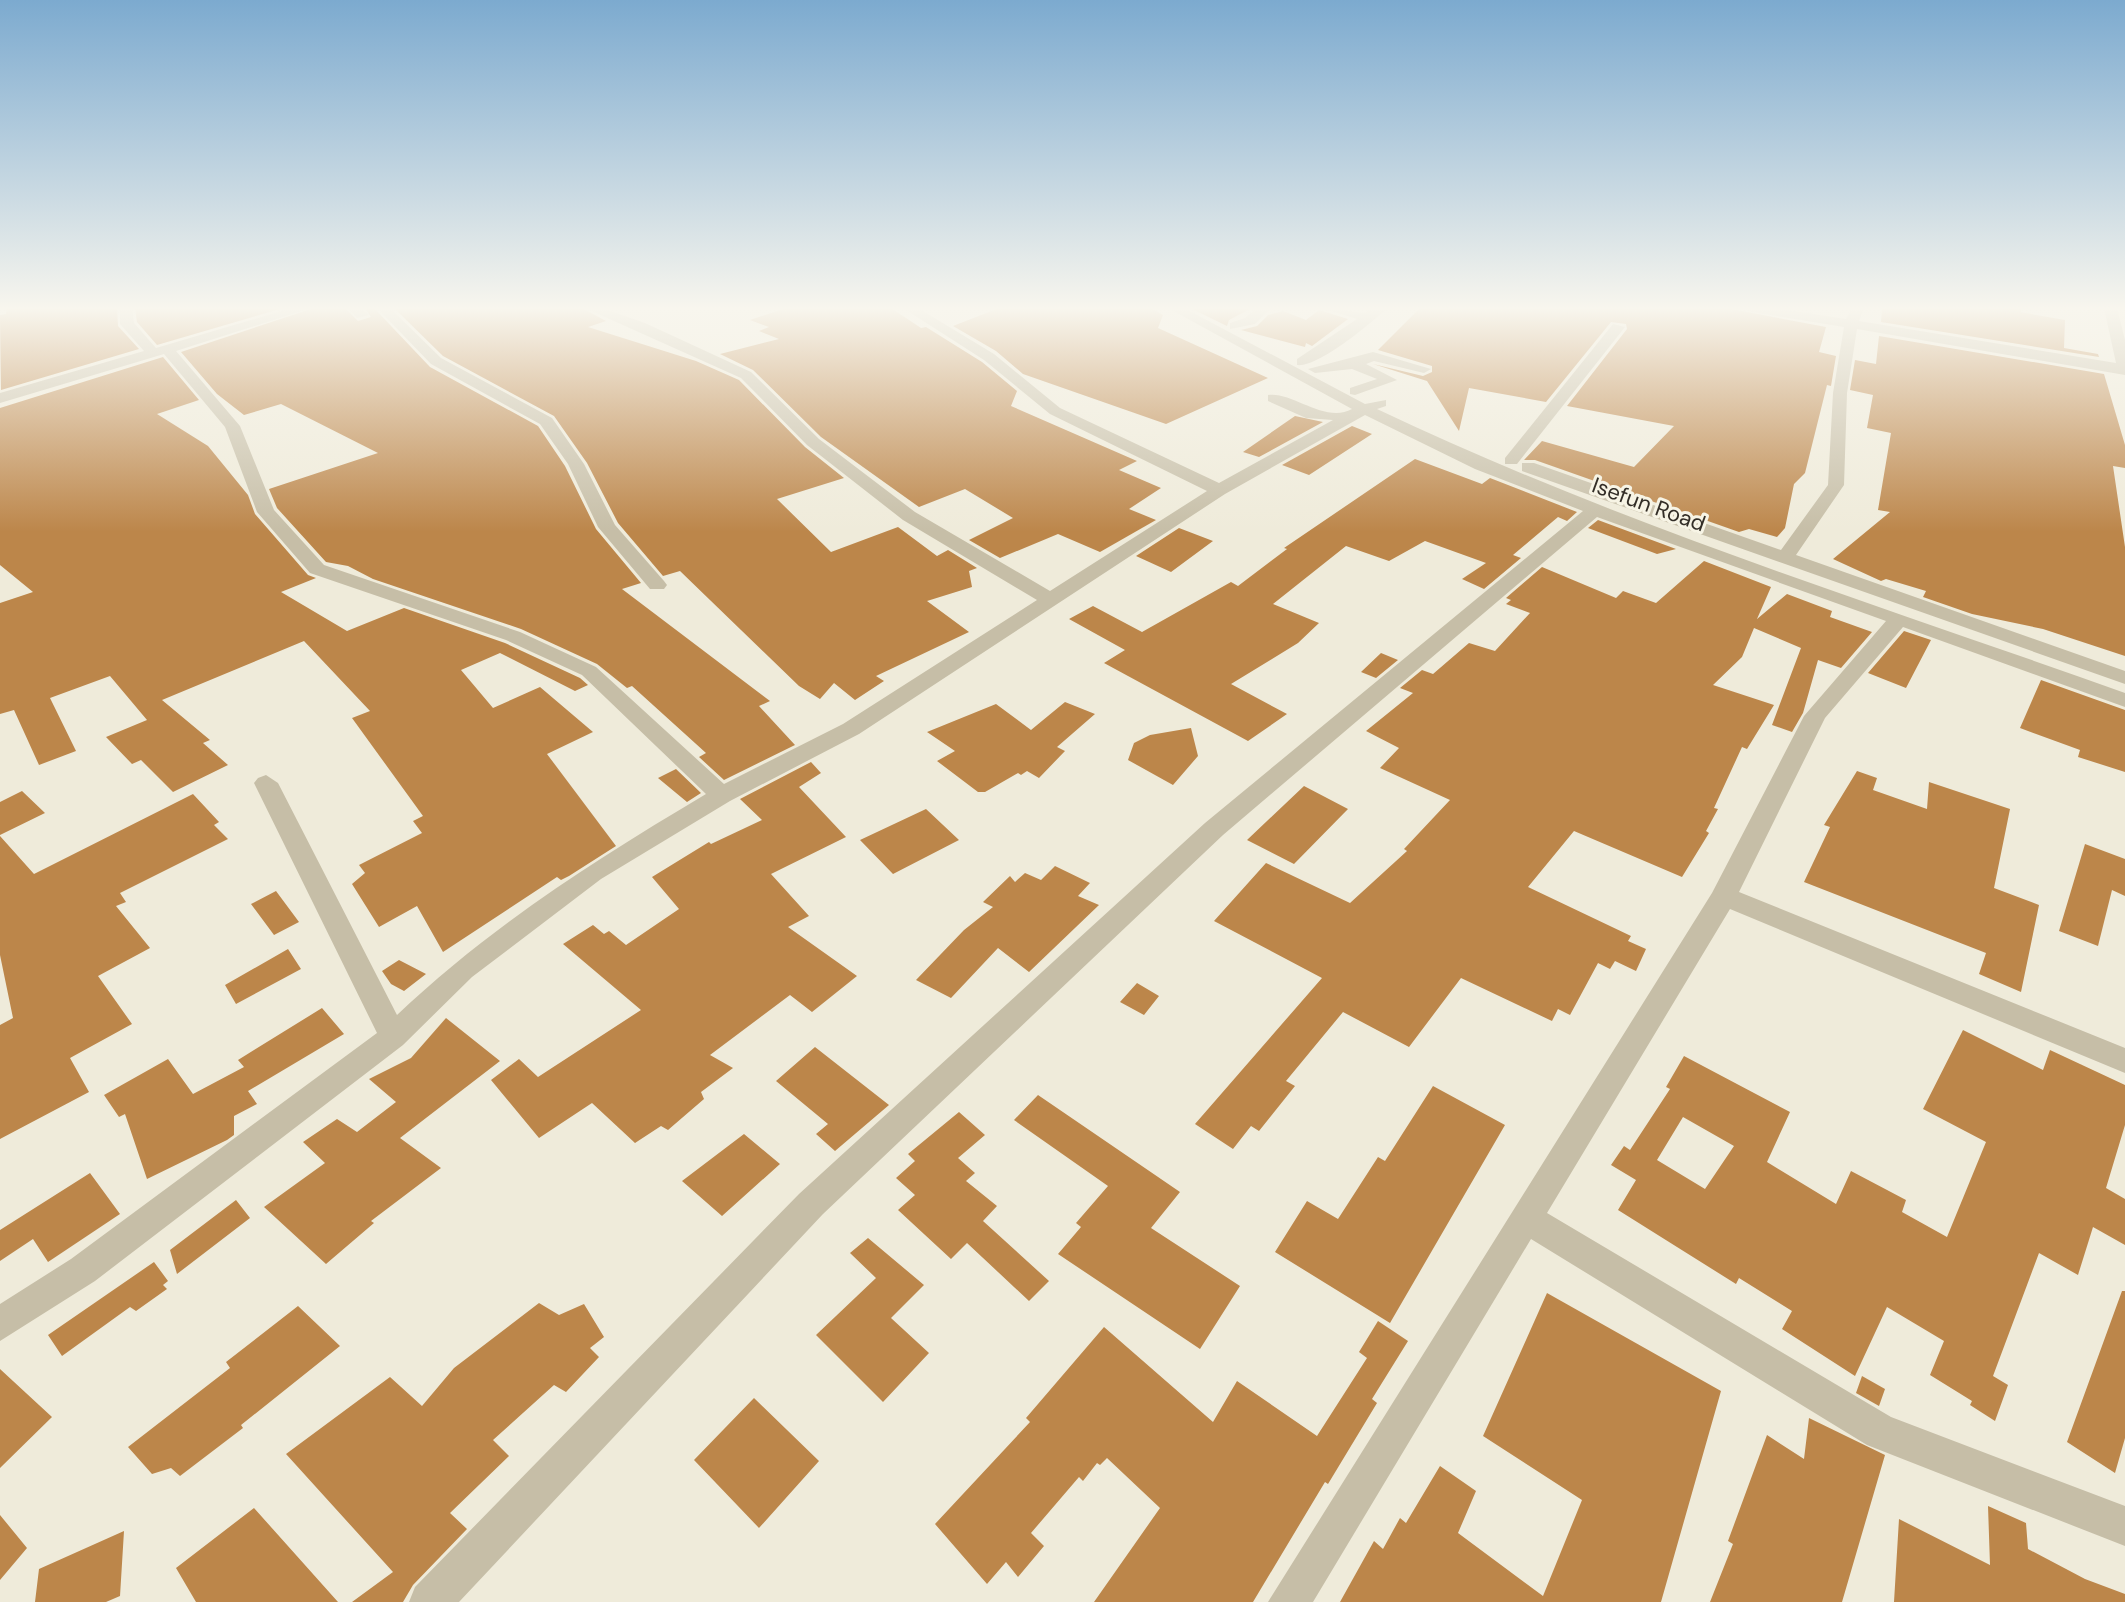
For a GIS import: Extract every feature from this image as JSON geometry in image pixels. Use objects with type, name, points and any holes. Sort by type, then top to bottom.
[{"type":"street","points":[[0,391],[30,383]]},
{"type":"street","points":[[0,398],[48,383]]},
{"type":"street","points":[[190,383],[232,426],[266,512],[317,569],[513,636],[589,671],[722,795]]},
{"type":"street","points":[[476,383],[546,421],[576,464],[607,527],[657,585]]},
{"type":"street","points":[[754,383],[813,442],[909,516],[1050,599]]},
{"type":"street","points":[[1020,383],[1055,411],[1219,490]]},
{"type":"street","name":"Isefun Road","points":[[1319,383],[1481,465],[1595,510],[2125,700]]},
{"type":"street","name":"Isefun Road","points":[[1331,383],[1362,405],[1511,461],[2125,678]]},
{"type":"street","points":[[0,1324],[83,1270],[393,1037],[462,970],[592,873],[722,795],[851,729],[1219,490],[1362,405],[1387,383]]},
{"type":"street","points":[[1511,461],[1573,383]]},
{"type":"street","points":[[1785,558],[1836,485],[1842,383]]},
{"type":"street","points":[[1273,398],[1311,415],[1330,414],[1362,405]]},
{"type":"street","points":[[430,1602],[811,1204],[1214,829],[1595,510]]},
{"type":"street","points":[[1289,1602],[1528,1219],[1724,896],[1815,716],[1898,620]]},
{"type":"street","points":[[266,783],[393,1037]]},
{"type":"street","points":[[1724,896],[2125,1061]]},
{"type":"street","points":[[1528,1219],[1880,1432],[2125,1526]]},
{"type":"building","points":[[1,383],[25,383],[1,390]]},
{"type":"building","points":[[81,383],[185,383],[199,400],[157,414],[208,446],[248,495],[255,514],[308,575],[316,578],[281,592],[347,631],[404,608],[505,643],[580,678],[588,685],[575,691],[500,653],[461,670],[493,708],[540,687],[593,732],[547,754],[616,846],[569,876],[561,880],[557,877],[443,952],[417,906],[379,927],[352,884],[365,873],[359,865],[422,833],[413,821],[423,816],[352,718],[370,711],[304,641],[162,700],[210,740],[203,743],[228,765],[173,792],[141,760],[132,764],[106,737],[147,720],[110,676],[50,698],[76,751],[39,765],[14,710],[0,714],[0,603],[33,592],[0,565],[0,408]]},
{"type":"building","points":[[207,383],[459,383],[538,426],[565,466],[596,529],[641,583],[622,589],[770,701],[759,706],[795,745],[724,780],[699,757],[706,753],[632,686],[627,688],[597,664],[521,629],[373,579],[348,566],[326,562],[277,508],[269,489],[378,453],[281,404],[244,415]]},
{"type":"building","points":[[493,383],[742,383],[805,447],[844,478],[777,499],[831,552],[898,527],[937,556],[948,550],[977,568],[969,571],[972,587],[927,601],[969,632],[876,676],[884,681],[855,700],[834,683],[820,699],[799,686],[680,571],[663,576],[618,523],[587,463],[554,416]]},
{"type":"building","points":[[766,383],[1007,383],[1017,391],[1011,406],[1137,461],[1119,470],[1161,488],[1129,509],[1156,520],[1100,552],[1058,534],[1000,558],[969,540],[1013,518],[965,489],[919,507],[821,437]]},
{"type":"building","points":[[1048,383],[1257,383],[1166,424]]},
{"type":"building","points":[[1428,383],[1562,383],[1546,402],[1469,388],[1459,431]]},
{"type":"building","points":[[1585,383],[1832,383],[1831,386],[1827,385],[1805,473],[1794,484],[1785,528],[1777,537],[1749,529],[1739,532],[1535,460],[1524,460],[1542,441],[1634,467],[1674,426],[1567,406]]},
{"type":"building","points":[[1851,383],[2107,383],[2125,445],[2125,468],[2113,466],[2125,547],[2125,656],[2043,629],[1972,614],[1923,597],[1926,591],[1886,579],[1881,581],[1833,559],[1890,512],[1878,510],[1891,433],[1867,428],[1873,395],[1850,390]]},
{"type":"building","points":[[1295,416],[1323,422],[1259,457],[1243,452]]},
{"type":"building","points":[[1352,426],[1372,434],[1309,475],[1282,465]]},
{"type":"building","points":[[1415,459],[1482,484],[1490,478],[1577,512],[1567,521],[1558,517],[1513,555],[1521,558],[1484,589],[1462,579],[1486,563],[1425,541],[1389,561],[1346,546],[1273,604],[1319,623],[1298,643],[1231,684],[1287,714],[1248,741],[1104,663],[1125,650],[1069,619],[1093,606],[1142,632],[1231,582],[1238,586],[1287,549],[1284,548]]},
{"type":"building","points":[[1598,520],[1676,549],[1657,554],[1588,528]]},
{"type":"building","points":[[1179,528],[1213,541],[1171,572],[1136,556]]},
{"type":"building","points":[[1704,561],[1771,587],[1757,619],[1787,594],[1832,611],[1830,617],[1872,632],[1841,668],[1818,660],[1803,713],[1792,732],[1772,725],[1801,648],[1754,628],[1742,657],[1713,685],[1774,705],[1747,749],[1742,747],[1714,808],[1718,809],[1706,831],[1709,833],[1682,877],[1574,831],[1528,887],[1631,936],[1628,941],[1646,949],[1636,971],[1615,961],[1610,969],[1598,963],[1570,1015],[1558,1009],[1552,1021],[1461,978],[1409,1047],[1343,1012],[1286,1081],[1295,1086],[1259,1131],[1251,1126],[1233,1149],[1195,1124],[1322,978],[1214,921],[1266,863],[1350,903],[1407,851],[1404,849],[1450,800],[1380,768],[1399,748],[1366,731],[1413,693],[1400,688],[1422,670],[1433,674],[1469,643],[1495,651],[1530,613],[1506,604],[1511,600],[1506,598],[1542,567],[1616,598],[1623,591],[1656,603]]},
{"type":"building","points":[[1904,631],[1931,640],[1906,688],[1868,673]]},
{"type":"building","points":[[1381,653],[1398,660],[1376,678],[1361,672]]},
{"type":"building","points":[[2041,680],[2125,710],[2125,772],[2078,757],[2080,750],[2020,728]]},
{"type":"building","points":[[1065,702],[1095,714],[1057,747],[1065,751],[1039,778],[1027,771],[1021,775],[1018,773],[985,792],[978,792],[937,761],[955,751],[927,732],[996,704],[1031,730]]},
{"type":"building","points":[[1191,728],[1198,756],[1173,785],[1128,760],[1134,743],[1150,735]]},
{"type":"building","points":[[811,762],[821,773],[799,787],[846,837],[771,874],[809,916],[788,927],[857,976],[812,1012],[790,995],[710,1055],[733,1068],[701,1092],[704,1099],[668,1130],[661,1126],[635,1143],[592,1103],[539,1138],[491,1080],[519,1059],[538,1077],[641,1010],[563,944],[593,925],[604,934],[609,931],[626,945],[679,909],[652,877],[709,842],[711,844],[762,820],[740,799]]},
{"type":"building","points":[[676,769],[701,793],[687,802],[658,778]]},
{"type":"building","points":[[1857,771],[1877,778],[1873,790],[1927,809],[1929,782],[2010,809],[1994,888],[2039,905],[2021,992],[1979,974],[1986,953],[1804,882],[1830,827],[1824,825]]},
{"type":"building","points":[[1304,786],[1348,809],[1294,864],[1247,840]]},
{"type":"building","points":[[22,791],[45,813],[0,835],[0,802]]},
{"type":"building","points":[[193,794],[219,822],[214,825],[228,839],[120,893],[126,902],[116,906],[150,948],[98,976],[132,1024],[70,1058],[89,1092],[0,1139],[0,1025],[13,1018],[0,955],[0,836],[34,874]]},
{"type":"building","points":[[926,809],[959,840],[893,874],[860,840]]},
{"type":"building","points":[[2085,844],[2125,859],[2125,896],[2112,890],[2098,946],[2059,931]]},
{"type":"building","points":[[1055,866],[1090,883],[1078,896],[1099,905],[1029,972],[998,948],[951,998],[916,980],[964,930],[993,907],[983,902],[1010,876],[1015,882],[1025,873],[1041,880]]},
{"type":"building","points":[[276,891],[299,922],[274,935],[251,904]]},
{"type":"building","points":[[288,949],[301,969],[236,1004],[225,985]]},
{"type":"building","points":[[399,960],[426,974],[404,991],[391,984],[382,971]]},
{"type":"building","points":[[1137,983],[1159,996],[1144,1015],[1120,1002]]},
{"type":"building","points":[[322,1008],[344,1034],[248,1091],[257,1104],[234,1116],[234,1135],[147,1179],[125,1114],[119,1117],[104,1095],[168,1059],[193,1094],[244,1067],[238,1060]]},
{"type":"building","points":[[446,1018],[500,1061],[400,1138],[441,1168],[371,1221],[374,1223],[326,1264],[264,1207],[325,1163],[303,1142],[337,1119],[357,1132],[396,1102],[369,1079],[411,1058]]},
{"type":"building","points":[[1963,1030],[2043,1070],[2050,1050],[2125,1085],[2125,1125],[2106,1188],[2125,1199],[2125,1245],[2093,1227],[2078,1275],[2039,1253],[1993,1376],[2008,1385],[1995,1421],[1970,1405],[1972,1401],[1930,1375],[1944,1341],[1887,1307],[1855,1376],[1782,1329],[1792,1311],[1739,1278],[1736,1284],[1618,1210],[1636,1180],[1611,1165],[1624,1146],[1630,1150],[1670,1089],[1666,1087],[1684,1056],[1790,1112],[1767,1162],[1836,1204],[1851,1171],[1906,1200],[1902,1212],[1947,1237],[1986,1142],[1923,1109]],"holes":[[[1683,1117],[1734,1146],[1705,1189],[1657,1160]]]},
{"type":"building","points":[[815,1047],[889,1105],[835,1151],[816,1134],[828,1124],[776,1081]]},
{"type":"building","points":[[1433,1086],[1505,1125],[1390,1323],[1275,1252],[1307,1201],[1338,1219],[1378,1157],[1385,1161]]},
{"type":"building","points":[[1038,1095],[1180,1192],[1151,1228],[1240,1286],[1200,1349],[1058,1254],[1081,1227],[1076,1223],[1108,1186],[1014,1120]]},
{"type":"building","points":[[959,1112],[985,1135],[958,1158],[975,1173],[966,1181],[997,1206],[983,1221],[1049,1281],[1029,1301],[967,1243],[951,1259],[898,1210],[915,1195],[896,1178],[915,1161],[908,1154]]},
{"type":"building","points":[[744,1134],[780,1164],[722,1216],[682,1181]]},
{"type":"building","points":[[90,1173],[120,1214],[48,1262],[33,1239],[0,1261],[0,1230]]},
{"type":"building","points":[[236,1200],[250,1218],[177,1274],[170,1250]]},
{"type":"building","points":[[868,1238],[924,1285],[891,1318],[929,1353],[883,1402],[816,1335],[876,1278],[850,1253]]},
{"type":"building","points":[[154,1262],[168,1281],[163,1285],[167,1289],[136,1311],[130,1307],[62,1356],[48,1335]]},
{"type":"building","points":[[2122,1291],[2125,1291],[2125,1438],[2115,1473],[2067,1442]]},
{"type":"building","points":[[1547,1293],[1721,1391],[1661,1602],[1340,1602],[1374,1541],[1383,1549],[1400,1518],[1406,1523],[1440,1466],[1476,1491],[1458,1533],[1543,1596],[1582,1500],[1483,1436]]},
{"type":"building","points":[[539,1303],[559,1315],[584,1304],[604,1337],[590,1348],[599,1357],[566,1392],[554,1385],[493,1440],[509,1456],[450,1513],[467,1529],[413,1585],[403,1602],[352,1602],[393,1572],[286,1454],[390,1377],[422,1406],[454,1368]]},
{"type":"building","points":[[298,1306],[340,1346],[241,1425],[243,1428],[180,1476],[171,1468],[152,1474],[128,1447],[230,1368],[226,1362]]},
{"type":"building","points":[[1378,1321],[1408,1341],[1372,1399],[1377,1403],[1253,1602],[1094,1602],[1160,1508],[1107,1458],[1100,1465],[1097,1463],[1083,1481],[1079,1477],[1031,1533],[1044,1546],[1018,1577],[1006,1562],[987,1584],[935,1524],[1030,1422],[1026,1418],[1104,1327],[1213,1422],[1237,1381],[1317,1436],[1367,1358],[1359,1352]]},
{"type":"building","points":[[0,1369],[52,1417],[0,1468]]},
{"type":"building","points":[[1862,1376],[1885,1389],[1879,1406],[1856,1393]]},
{"type":"building","points":[[754,1398],[819,1461],[759,1528],[694,1460]]},
{"type":"building","points":[[1809,1418],[1885,1455],[1842,1602],[1710,1602],[1733,1544],[1728,1541],[1767,1435],[1804,1459]]},
{"type":"building","points":[[1988,1506],[2026,1523],[2028,1549],[2085,1579],[2125,1594],[2125,1602],[1894,1602],[1899,1519],[1990,1565]]},
{"type":"building","points":[[254,1508],[338,1602],[196,1602],[176,1568]]},
{"type":"building","points":[[0,1515],[27,1548],[0,1580]]},
{"type":"building","points":[[124,1531],[120,1596],[106,1602],[35,1602],[39,1569]]}]
